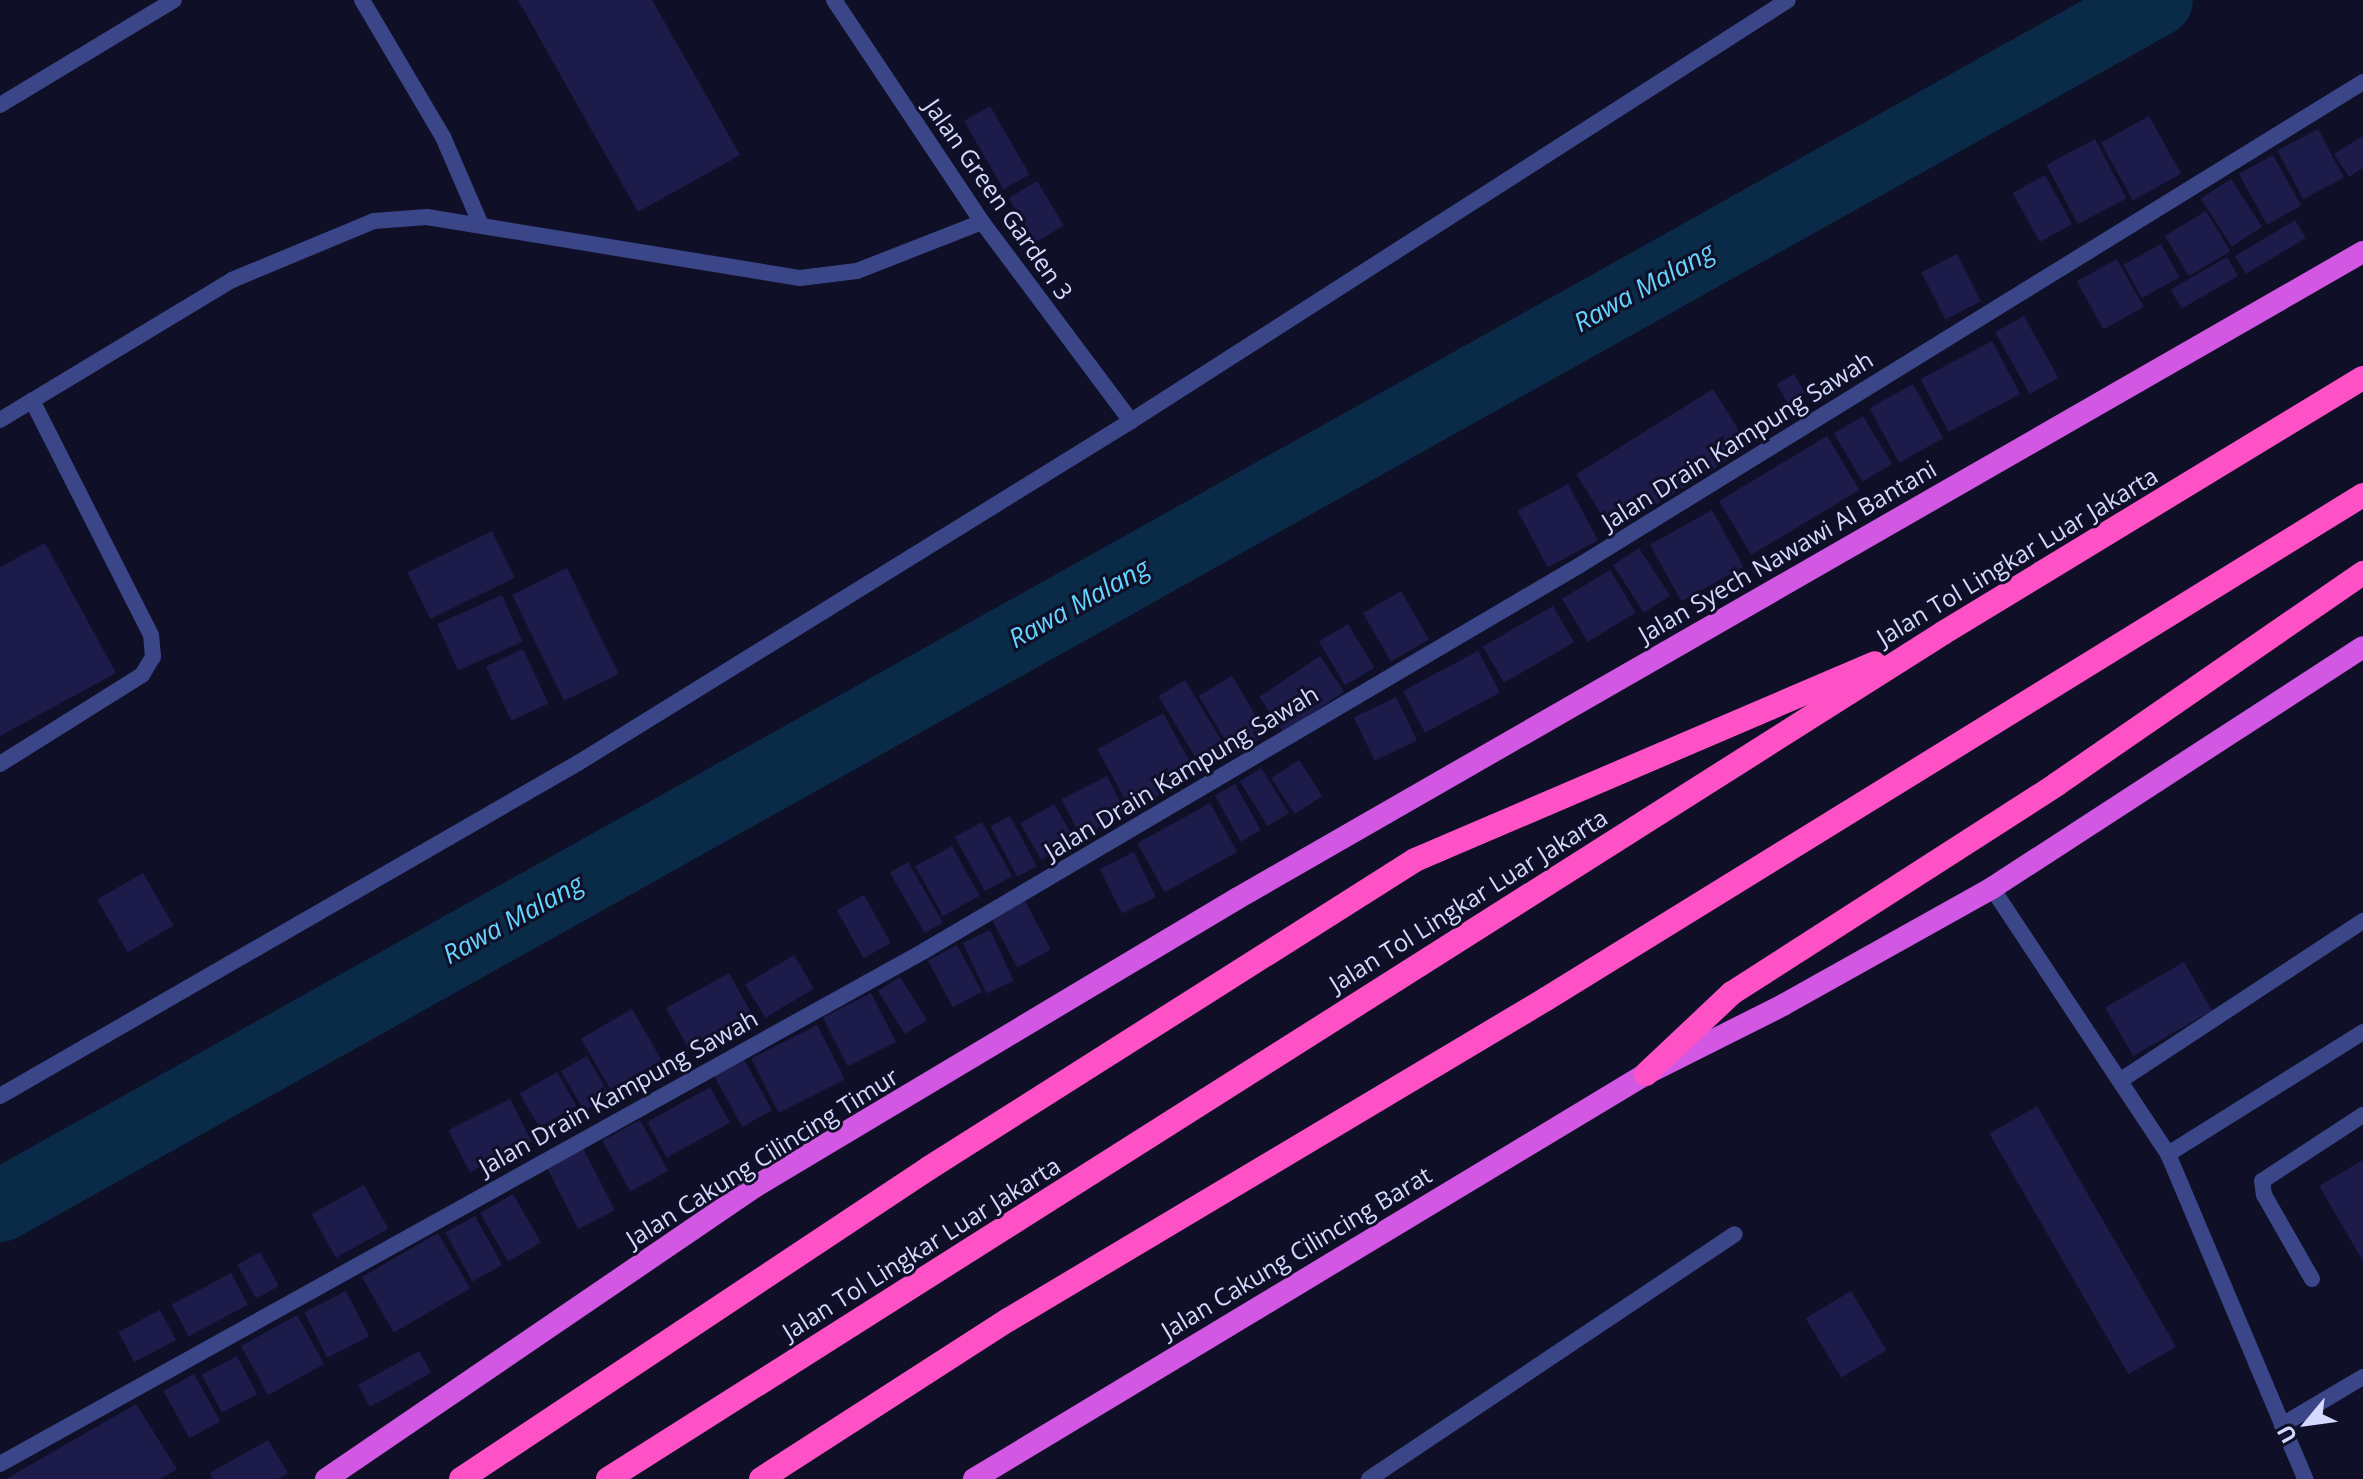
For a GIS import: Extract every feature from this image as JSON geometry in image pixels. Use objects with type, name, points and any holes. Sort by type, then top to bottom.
[{"type":"highway","name":"Jalan Syech Nawawi Al Bantani","points":[[1238,898],[2363,252]]},
{"type":"highway","name":"Jalan Tol Lingkar Luar Jakarta","points":[[608,1479],[1943,633],[2363,378]]},
{"type":"highway","points":[[761,1479],[1008,1320],[1546,999],[2363,495]]},
{"type":"highway","points":[[1646,1074],[1701,1017],[1817,933],[2057,784],[2363,573]]},
{"type":"highway","points":[[461,1479],[929,1168],[1415,860],[1943,633]]},
{"type":"highway","points":[[1646,1074],[1771,1012],[1992,888],[2363,647]]},
{"type":"highway","name":"Jalan Cakung Cilincing Timur","points":[[326,1479],[756,1186],[1238,898]]},
{"type":"highway","name":"Jalan Cakung Cilincing Barat","points":[[974,1479],[1646,1074]]},
{"type":"street","points":[[0,105],[174,0]]},
{"type":"street","points":[[362,0],[443,137],[481,225]]},
{"type":"street","name":"Jalan Green Garden 3","points":[[834,0],[982,222],[1131,421]]},
{"type":"street","points":[[0,1096],[578,763],[1131,421],[1788,0]]},
{"type":"street","name":"Jalan Drain Kampung Sawah","points":[[0,1464],[924,951],[1580,565],[2363,82]]},
{"type":"street","points":[[0,420],[232,280],[374,221],[427,217],[481,225],[531,238],[800,278],[857,271],[982,222]]},
{"type":"street","points":[[0,764],[142,675],[153,657],[151,635],[32,400]]},
{"type":"street","points":[[1992,888],[2168,1154],[2305,1479]]},
{"type":"street","points":[[2121,1080],[2363,921]]},
{"type":"street","points":[[2168,1154],[2363,1032]]},
{"type":"street","points":[[2312,1279],[2264,1195],[2262,1181],[2363,1115]]},
{"type":"street","points":[[1369,1479],[1735,1234]]},
{"type":"street","points":[[2282,1425],[2363,1377]]},
{"type":"building","points":[[518,0],[652,0],[740,155],[638,212]]},
{"type":"building","points":[[990,106],[1030,174],[1004,189],[964,121]]},
{"type":"building","points":[[2149,116],[2181,174],[2133,200],[2101,143]]},
{"type":"building","points":[[2318,129],[2344,178],[2303,199],[2277,151]]},
{"type":"building","points":[[2363,136],[2363,168],[2349,177],[2334,154]]},
{"type":"building","points":[[2095,139],[2126,198],[2078,224],[2046,165]]},
{"type":"building","points":[[2273,155],[2301,206],[2267,225],[2239,174]]},
{"type":"building","points":[[2045,175],[2072,224],[2040,242],[2013,193]]},
{"type":"building","points":[[2231,179],[2262,227],[2232,246],[2201,199]]},
{"type":"building","points":[[1037,181],[1064,226],[1035,243],[1009,198]]},
{"type":"building","points":[[2206,211],[2230,251],[2189,276],[2165,236]]},
{"type":"building","points":[[2295,220],[2306,238],[2246,274],[2235,256]]},
{"type":"building","points":[[2161,244],[2179,277],[2142,298],[2123,265]]},
{"type":"building","points":[[1957,254],[1981,301],[1945,319],[1921,272]]},
{"type":"building","points":[[2227,257],[2238,276],[2182,309],[2171,290]]},
{"type":"building","points":[[2117,259],[2144,307],[2103,329],[2077,281]]},
{"type":"building","points":[[2024,316],[2058,378],[2030,394],[1995,332]]},
{"type":"building","points":[[1992,341],[2020,394],[1949,432],[1920,379]]},
{"type":"building","points":[[1794,374],[1805,393],[1788,403],[1777,384]]},
{"type":"building","points":[[1913,384],[1943,438],[1899,462],[1869,408]]},
{"type":"building","points":[[1713,389],[1749,447],[1612,532],[1576,474]]},
{"type":"building","points":[[1863,416],[1892,464],[1863,482],[1834,434]]},
{"type":"building","points":[[1827,436],[1859,490],[1751,555],[1719,501]]},
{"type":"building","points":[[1568,484],[1598,541],[1548,567],[1518,511]]},
{"type":"building","points":[[1712,510],[1744,567],[1681,601],[1650,544]]},
{"type":"building","points":[[492,531],[515,578],[430,619],[408,572]]},
{"type":"building","points":[[45,543],[116,673],[0,736],[0,567]]},
{"type":"building","points":[[1639,548],[1670,596],[1644,613],[1613,565]]},
{"type":"building","points":[[567,568],[619,674],[564,701],[512,595]]},
{"type":"building","points":[[1610,570],[1636,613],[1588,642],[1562,599]]},
{"type":"building","points":[[1401,591],[1429,639],[1391,661],[1363,613]]},
{"type":"building","points":[[502,595],[523,642],[458,670],[437,624]]},
{"type":"building","points":[[1553,606],[1574,642],[1504,683],[1483,646]]},
{"type":"building","points":[[1348,624],[1374,668],[1345,685],[1319,642]]},
{"type":"building","points":[[523,649],[548,703],[511,721],[486,666]]},
{"type":"building","points":[[1478,651],[1500,692],[1425,732],[1403,691]]},
{"type":"building","points":[[1320,656],[1344,692],[1284,732],[1259,697]]},
{"type":"building","points":[[1232,676],[1267,734],[1234,754],[1199,696]]},
{"type":"building","points":[[1185,680],[1227,750],[1201,766],[1158,696]]},
{"type":"building","points":[[1396,697],[1417,740],[1375,761],[1354,718]]},
{"type":"building","points":[[1163,713],[1197,774],[1131,811],[1097,749]]},
{"type":"building","points":[[1299,760],[1322,796],[1295,814],[1271,778]]},
{"type":"building","points":[[1261,768],[1289,813],[1268,826],[1240,781]]},
{"type":"building","points":[[1107,776],[1126,813],[1081,837],[1062,799]]},
{"type":"building","points":[[1235,784],[1261,830],[1241,842],[1215,795]]},
{"type":"building","points":[[1210,803],[1237,852],[1165,892],[1137,843]]},
{"type":"building","points":[[1054,804],[1075,840],[1041,860],[1020,824]]},
{"type":"building","points":[[1010,816],[1037,866],[1017,877],[991,826]]},
{"type":"building","points":[[982,822],[1012,876],[985,891],[955,837]]},
{"type":"building","points":[[952,846],[980,896],[943,916],[915,866]]},
{"type":"building","points":[[1134,852],[1156,897],[1122,914],[1100,869]]},
{"type":"building","points":[[908,862],[943,923],[925,933],[890,872]]},
{"type":"building","points":[[143,873],[174,926],[128,952],[97,900]]},
{"type":"building","points":[[864,895],[891,943],[864,958],[837,910]]},
{"type":"building","points":[[1025,901],[1051,950],[1017,967],[991,919]]},
{"type":"building","points":[[990,930],[1014,981],[986,993],[963,943]]},
{"type":"building","points":[[957,945],[982,992],[953,1007],[928,960]]},
{"type":"building","points":[[794,955],[814,988],[765,1018],[745,984]]},
{"type":"building","points":[[2184,962],[2212,1010],[2133,1056],[2105,1008]]},
{"type":"building","points":[[729,973],[752,1014],[689,1049],[666,1008]]},
{"type":"building","points":[[900,977],[927,1020],[905,1034],[878,991]]},
{"type":"building","points":[[871,993],[896,1042],[848,1067],[823,1018]]},
{"type":"building","points":[[632,1009],[662,1060],[610,1090],[581,1038]]},
{"type":"building","points":[[817,1025],[845,1079],[779,1113],[751,1059]]},
{"type":"building","points":[[587,1056],[610,1096],[584,1111],[561,1071]]},
{"type":"building","points":[[742,1056],[772,1110],[742,1127],[712,1072]]},
{"type":"building","points":[[557,1072],[576,1106],[539,1127],[520,1094]]},
{"type":"building","points":[[710,1087],[730,1123],[667,1158],[647,1122]]},
{"type":"building","points":[[510,1099],[531,1141],[470,1172],[449,1130]]},
{"type":"building","points":[[2037,1106],[2176,1347],[2128,1374],[1989,1134]]},
{"type":"building","points":[[640,1120],[668,1171],[631,1192],[602,1141]]},
{"type":"building","points":[[583,1148],[615,1210],[578,1229],[546,1167]]},
{"type":"building","points":[[2363,1160],[2363,1261],[2319,1186]]},
{"type":"building","points":[[364,1185],[388,1229],[336,1258],[312,1214]]},
{"type":"building","points":[[513,1194],[541,1242],[508,1261],[480,1213]]},
{"type":"building","points":[[475,1216],[502,1265],[472,1281],[445,1232]]},
{"type":"building","points":[[438,1233],[470,1288],[394,1332],[362,1277]]},
{"type":"building","points":[[260,1252],[279,1286],[256,1299],[237,1265]]},
{"type":"building","points":[[231,1273],[248,1305],[189,1336],[172,1304]]},
{"type":"building","points":[[346,1291],[369,1336],[327,1358],[304,1312]]},
{"type":"building","points":[[1851,1291],[1887,1350],[1841,1377],[1806,1318]]},
{"type":"building","points":[[160,1310],[176,1340],[134,1362],[119,1332]]},
{"type":"building","points":[[297,1315],[324,1364],[268,1395],[241,1346]]},
{"type":"building","points":[[419,1351],[431,1373],[370,1407],[358,1385]]},
{"type":"building","points":[[237,1356],[257,1394],[222,1413],[202,1375]]},
{"type":"building","points":[[194,1374],[220,1421],[190,1438],[163,1391]]},
{"type":"building","points":[[136,1404],[177,1469],[160,1479],[6,1479]]},
{"type":"building","points":[[268,1440],[288,1473],[278,1479],[213,1479],[210,1473]]},
{"type":"waterway","name":"Rawa Malang","points":[[0,1206],[2157,0]]}]
